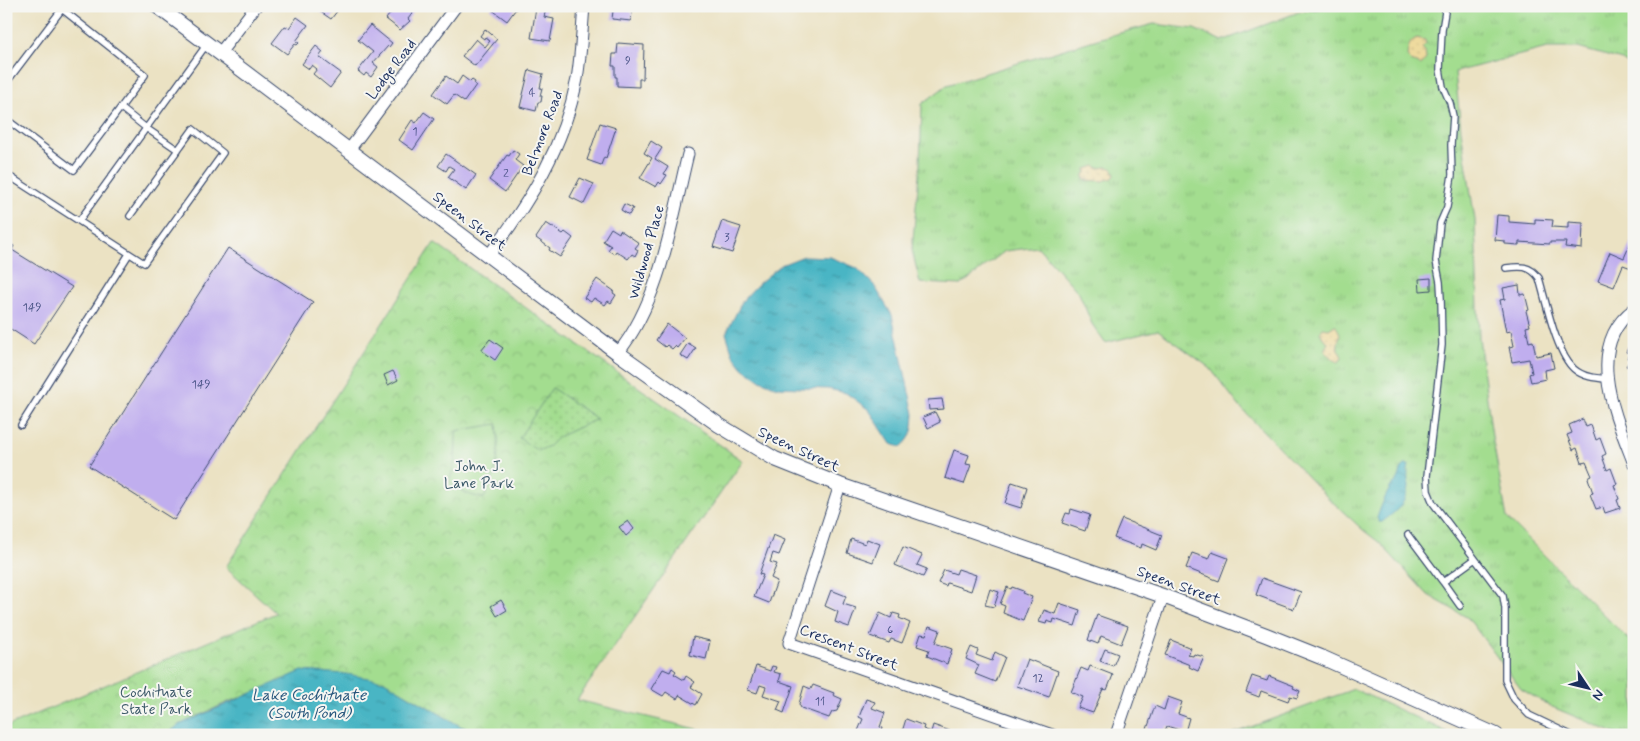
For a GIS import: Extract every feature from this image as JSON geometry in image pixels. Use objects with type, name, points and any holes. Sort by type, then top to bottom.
[{"type":"street","name":"Speen Street","points":[[157,6],[618,352],[719,425],[757,449],[795,468],[840,485],[1163,596],[1295,646],[1496,735]]},
{"type":"street","points":[[220,54],[256,6]]},
{"type":"street","name":"Lodge Road","points":[[349,150],[456,6]]},
{"type":"street","name":"Belmore Road","points":[[489,256],[538,186],[559,138],[577,78],[584,6]]},
{"type":"street","name":"Wildwood Place","points":[[618,352],[636,329],[651,296],[688,154]]},
{"type":"street","points":[[1634,309],[1625,316],[1612,335],[1606,356],[1607,379],[1618,420],[1634,464]]},
{"type":"street","name":"Crescent Street","points":[[840,485],[789,643],[1052,735]]},
{"type":"street","points":[[1116,735],[1163,596]]},
{"type":"lane","points":[[1446,6],[1442,30],[1440,69],[1443,87],[1453,116],[1450,150],[1452,175],[1447,208],[1440,223],[1436,261],[1441,291],[1442,345],[1427,476],[1428,491],[1433,503],[1503,596],[1506,608],[1505,680],[1514,699],[1529,715],[1571,735]]},
{"type":"lane","points":[[6,83],[62,10],[145,76],[74,170],[6,119]]},
{"type":"lane","points":[[79,221],[207,44]]},
{"type":"lane","points":[[121,108],[178,150]]},
{"type":"lane","points":[[6,174],[144,263],[222,153],[193,129],[130,216]]},
{"type":"lane","points":[[21,426],[129,254]]},
{"type":"lane","points":[[1506,268],[1522,266],[1535,272],[1539,278],[1556,335],[1568,362],[1574,369],[1584,375],[1607,379]]},
{"type":"lane","points":[[1408,535],[1460,606]]},
{"type":"lane","points":[[1443,582],[1475,559]]},
{"type":"green space","points":[[1334,6],[1634,6],[1634,68],[1622,60],[1578,48],[1547,48],[1455,72],[1461,130],[1475,220],[1479,338],[1492,436],[1507,518],[1634,645],[1634,735],[1619,735],[1550,706],[1521,689],[1468,618],[1428,595],[1380,543],[1325,495],[1240,407],[1210,368],[1158,330],[1105,343],[1092,324],[1079,293],[1038,247],[1005,251],[961,285],[920,283],[912,250],[920,164],[922,104],[947,85],[1101,38],[1154,24],[1194,29],[1222,41],[1299,12]]},
{"type":"green space","name":"John J. Lane Park","points":[[434,243],[743,461],[577,700],[722,735],[485,735],[460,726],[384,681],[260,690],[226,703],[179,725],[166,735],[6,735],[6,727],[276,613],[226,567]]},
{"type":"green space","points":[[552,388],[597,419],[558,437],[549,446],[538,451],[519,438]]},
{"type":"green space","points":[[497,424],[498,454],[495,471],[484,498],[474,496],[461,490],[449,481],[456,450],[456,431]]},
{"type":"green space","points":[[1354,689],[1447,732],[1445,735],[1229,735]]},
{"type":"sand","points":[[1417,38],[1425,40],[1426,44],[1422,48],[1425,51],[1426,59],[1421,65],[1407,57],[1410,43]]},
{"type":"sand","points":[[1095,166],[1113,169],[1115,175],[1113,178],[1103,181],[1084,180],[1086,169]]},
{"type":"sand","points":[[1335,325],[1340,336],[1338,349],[1342,357],[1339,362],[1333,360],[1325,351],[1328,342],[1320,332],[1323,328],[1329,329]]},
{"type":"water","points":[[804,256],[830,257],[857,268],[874,285],[892,315],[914,414],[912,432],[908,440],[901,447],[891,444],[869,410],[846,393],[828,389],[777,387],[760,380],[743,368],[733,355],[726,333],[743,300],[758,284],[781,265]]},
{"type":"water","points":[[1405,465],[1409,465],[1406,497],[1396,511],[1382,522],[1379,522],[1377,518],[1384,499]]},
{"type":"water","name":"Lake Cochituate (South Pond)","points":[[302,671],[346,674],[384,681],[460,726],[485,735],[166,735],[179,725]]},
{"type":"building","points":[[312,6],[332,6],[338,10],[331,19]]},
{"type":"building","points":[[396,6],[418,6],[408,19],[410,21],[400,30],[386,19]]},
{"type":"building","points":[[493,6],[518,6],[507,21],[491,9]]},
{"type":"building","points":[[610,6],[630,6],[629,11],[632,12],[631,21],[612,19],[613,11],[609,10]]},
{"type":"building","points":[[536,8],[546,9],[544,17],[554,19],[550,41],[531,38]]},
{"type":"building","points":[[297,17],[308,25],[296,41],[299,43],[295,44],[287,54],[272,43],[285,26],[289,28]]},
{"type":"building","points":[[370,25],[392,43],[373,63],[378,67],[371,77],[366,73],[364,76],[358,71],[373,52],[358,40]]},
{"type":"building","points":[[485,29],[497,39],[475,66],[462,56],[476,39],[485,47],[490,41],[480,36]]},
{"type":"building","points":[[618,43],[644,45],[643,79],[639,79],[639,87],[617,86],[615,66],[612,66],[613,54],[617,54]]},
{"type":"building","points":[[316,46],[323,52],[319,57],[341,73],[330,88],[313,74],[317,69],[312,65],[309,69],[302,64]]},
{"type":"building","points":[[529,70],[543,74],[540,88],[542,88],[541,102],[538,102],[536,111],[520,107]]},
{"type":"building","points":[[446,76],[457,84],[462,76],[470,82],[472,80],[475,82],[474,84],[476,85],[464,102],[454,95],[447,104],[433,94]]},
{"type":"building","points":[[424,112],[434,119],[413,150],[399,140],[412,120],[416,123]]},
{"type":"building","points":[[600,123],[616,128],[606,158],[604,157],[601,165],[587,160]]},
{"type":"building","points":[[651,141],[662,148],[655,159],[668,167],[664,174],[667,175],[661,184],[659,182],[656,187],[640,178],[652,158],[644,153]]},
{"type":"building","points":[[513,150],[519,154],[515,160],[523,166],[505,192],[489,180],[507,155],[509,156]]},
{"type":"building","points":[[446,154],[476,175],[466,190],[448,177],[454,169],[449,166],[446,171],[438,166]]},
{"type":"building","points":[[580,178],[594,184],[584,204],[570,197]]},
{"type":"building","points":[[624,204],[633,208],[629,215],[621,210]]},
{"type":"building","points":[[1497,215],[1509,216],[1509,222],[1535,224],[1535,219],[1553,220],[1552,227],[1568,228],[1568,222],[1583,223],[1582,249],[1565,247],[1566,242],[1550,242],[1550,244],[1519,242],[1519,245],[1505,244],[1505,241],[1495,240]]},
{"type":"building","points":[[722,221],[741,227],[732,253],[713,247]]},
{"type":"building","points":[[546,223],[573,238],[560,257],[536,238]]},
{"type":"building","points":[[611,228],[619,233],[620,230],[639,243],[635,248],[638,250],[635,256],[632,254],[628,259],[616,251],[614,254],[608,250],[611,246],[603,241]]},
{"type":"building","points":[[6,237],[10,239],[7,242],[14,246],[12,250],[72,287],[34,344],[6,326]]},
{"type":"building","points":[[1631,242],[1634,243],[1634,269],[1623,265],[1614,287],[1598,281],[1610,252],[1624,258]]},
{"type":"building","points":[[228,248],[313,302],[174,520],[89,466]]},
{"type":"building","points":[[1431,278],[1431,290],[1420,291],[1419,279]]},
{"type":"building","points":[[597,279],[614,291],[613,293],[616,295],[611,303],[608,301],[605,305],[594,298],[591,302],[584,298]]},
{"type":"building","points":[[1519,285],[1520,295],[1525,294],[1529,310],[1526,311],[1530,326],[1526,327],[1529,342],[1533,341],[1536,356],[1551,353],[1554,368],[1545,370],[1546,379],[1531,382],[1529,374],[1532,373],[1529,359],[1512,362],[1509,347],[1514,346],[1511,331],[1506,332],[1500,300],[1505,299],[1503,288]]},
{"type":"building","points":[[667,324],[685,338],[677,348],[675,346],[672,349],[667,345],[665,347],[656,340]]},
{"type":"building","points":[[490,339],[503,348],[495,360],[481,350]]},
{"type":"building","points":[[1631,342],[1634,344],[1634,370],[1626,366],[1630,360],[1627,358],[1629,354],[1626,352]]},
{"type":"building","points":[[688,343],[696,348],[688,360],[680,355]]},
{"type":"building","points":[[393,371],[398,380],[388,385],[384,375]]},
{"type":"building","points":[[942,399],[944,409],[929,410],[928,400]]},
{"type":"building","points":[[935,412],[940,422],[928,428],[923,417]]},
{"type":"building","points":[[1583,419],[1586,427],[1591,425],[1596,440],[1600,438],[1606,454],[1602,456],[1607,470],[1611,468],[1617,484],[1614,485],[1620,508],[1605,513],[1603,507],[1596,509],[1590,494],[1593,493],[1588,478],[1592,476],[1586,462],[1582,463],[1577,448],[1573,450],[1567,435],[1572,433],[1569,425]]},
{"type":"building","points":[[954,450],[969,455],[966,464],[971,465],[964,484],[945,478]]},
{"type":"building","points":[[1012,482],[1027,487],[1021,508],[1005,503]]},
{"type":"building","points":[[1071,509],[1090,515],[1085,531],[1062,523],[1066,513],[1070,514]]},
{"type":"building","points":[[1122,519],[1162,535],[1156,550],[1142,544],[1141,548],[1114,538]]},
{"type":"building","points":[[628,521],[634,529],[626,536],[619,527]]},
{"type":"building","points":[[773,535],[785,540],[779,555],[773,553],[770,562],[777,564],[771,578],[777,581],[769,603],[754,597],[763,575],[759,574]]},
{"type":"building","points":[[851,539],[865,544],[867,539],[880,544],[873,562],[847,553]]},
{"type":"building","points":[[903,547],[922,555],[917,565],[927,569],[923,577],[895,565]]},
{"type":"building","points":[[1212,552],[1228,558],[1219,581],[1186,568],[1192,553],[1209,559]]},
{"type":"building","points":[[958,569],[976,575],[971,591],[947,583],[946,586],[938,583],[944,570],[956,574]]},
{"type":"building","points":[[1262,578],[1301,592],[1294,609],[1256,595]]},
{"type":"building","points":[[1007,587],[1023,591],[1022,593],[1032,597],[1023,621],[1003,613],[1005,606],[1000,604]]},
{"type":"building","points":[[990,589],[999,592],[994,607],[985,605]]},
{"type":"building","points":[[831,590],[846,596],[843,604],[856,608],[849,627],[835,622],[838,612],[825,606]]},
{"type":"building","points":[[501,600],[507,610],[497,616],[491,606]]},
{"type":"building","points":[[1059,603],[1080,610],[1075,626],[1054,619],[1053,623],[1047,621],[1046,624],[1039,622],[1044,610],[1055,614]]},
{"type":"building","points":[[880,613],[891,618],[893,613],[900,615],[899,618],[910,623],[902,643],[891,639],[889,643],[870,636]]},
{"type":"building","points":[[1097,615],[1128,626],[1121,644],[1101,636],[1098,644],[1088,640]]},
{"type":"building","points":[[929,626],[940,630],[935,643],[952,649],[947,664],[927,656],[929,650],[917,646],[921,634],[926,635]]},
{"type":"building","points":[[693,637],[710,641],[706,659],[690,655]]},
{"type":"building","points":[[1171,640],[1191,648],[1188,655],[1193,656],[1194,654],[1204,657],[1198,671],[1189,667],[1190,665],[1165,655]]},
{"type":"building","points":[[971,647],[978,650],[976,655],[992,661],[995,652],[1005,657],[995,682],[975,674],[979,665],[966,659]]},
{"type":"building","points":[[1105,649],[1118,654],[1113,666],[1100,661]]},
{"type":"building","points":[[1027,659],[1058,671],[1049,697],[1017,686]]},
{"type":"building","points":[[756,666],[770,671],[772,666],[776,667],[774,672],[781,674],[779,681],[793,686],[784,713],[777,710],[781,701],[763,695],[766,687],[760,685],[757,693],[748,690]]},
{"type":"building","points":[[1090,666],[1113,675],[1107,690],[1103,689],[1093,713],[1078,708],[1083,697],[1071,692],[1081,668],[1088,671]]},
{"type":"building","points":[[672,668],[676,671],[674,674],[684,680],[686,676],[695,682],[691,687],[702,694],[696,705],[679,695],[677,699],[666,692],[663,696],[651,689],[663,669],[670,672]]},
{"type":"building","points":[[1252,676],[1267,681],[1269,676],[1294,686],[1293,688],[1300,691],[1297,698],[1290,696],[1288,701],[1261,691],[1259,697],[1246,692]]},
{"type":"building","points":[[813,685],[834,693],[833,695],[842,699],[837,711],[832,712],[829,718],[801,708],[799,704],[804,686],[811,689]]},
{"type":"building","points":[[1168,697],[1182,702],[1178,714],[1189,718],[1185,732],[1167,726],[1163,735],[1145,735],[1155,706],[1164,710]]},
{"type":"building","points":[[866,699],[875,702],[872,708],[885,713],[880,727],[883,728],[881,735],[867,735],[858,731],[863,719],[859,717]]},
{"type":"building","points":[[906,719],[924,726],[923,729],[931,732],[933,725],[953,732],[952,735],[901,735]]},
{"type":"park label","name":"Cochituate State Park","points":[[156,700]]}]
